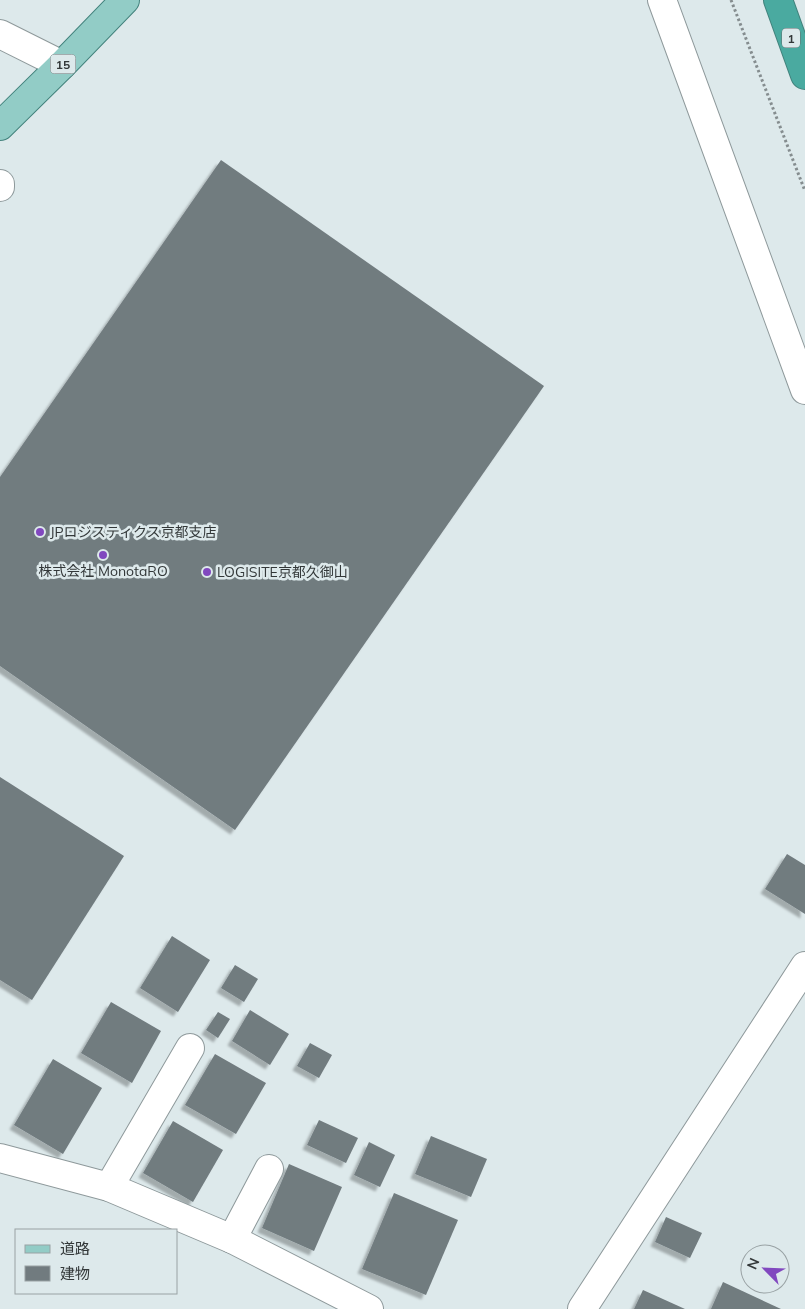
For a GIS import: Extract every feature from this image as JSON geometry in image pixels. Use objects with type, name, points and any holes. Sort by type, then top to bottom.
[{"type":"highway","name":"1","points":[[778,0],[805,75]]},
{"type":"main road","name":"15","points":[[0,126],[125,0]]},
{"type":"street","points":[[662,0],[805,390]]},
{"type":"street","points":[[0,34],[62,65]]},
{"type":"street","points":[[582,1309],[805,966]]},
{"type":"street","points":[[109,1186],[190,1048]]},
{"type":"street","points":[[0,1158],[109,1186],[232,1239],[369,1309]]},
{"type":"street","points":[[232,1239],[269,1169]]},
{"type":"path","points":[[732,0],[805,191]]},
{"type":"building","name":"LOGISITE京都久御山","points":[[221,160],[544,386],[235,830],[0,666],[0,477]]},
{"type":"building","points":[[0,777],[124,856],[32,1000],[0,980]]},
{"type":"building","points":[[787,854],[805,865],[805,914],[765,889]]},
{"type":"building","points":[[172,936],[210,960],[178,1012],[140,988]]},
{"type":"building","points":[[235,965],[258,979],[244,1002],[221,988]]},
{"type":"building","points":[[111,1002],[161,1031],[132,1083],[81,1053]]},
{"type":"building","points":[[250,1010],[289,1034],[270,1065],[232,1041]]},
{"type":"building","points":[[218,1012],[230,1019],[218,1038],[206,1030]]},
{"type":"building","points":[[310,1043],[332,1055],[319,1078],[297,1066]]},
{"type":"building","points":[[215,1054],[266,1083],[236,1134],[185,1105]]},
{"type":"building","points":[[53,1059],[102,1088],[63,1154],[14,1125]]},
{"type":"building","points":[[319,1120],[358,1138],[346,1163],[307,1145]]},
{"type":"building","points":[[173,1121],[223,1150],[193,1202],[143,1173]]},
{"type":"building","points":[[431,1136],[487,1159],[471,1197],[415,1174]]},
{"type":"building","points":[[369,1142],[395,1155],[380,1187],[354,1175]]},
{"type":"building","points":[[289,1164],[342,1187],[314,1251],[262,1228]]},
{"type":"building","points":[[394,1193],[458,1220],[426,1295],[362,1269]]},
{"type":"building","points":[[666,1217],[702,1233],[690,1258],[655,1242]]},
{"type":"building","points":[[723,1282],[740,1290],[740,1294],[749,1294],[781,1309],[711,1309]]},
{"type":"building","points":[[643,1290],[685,1309],[634,1309]]},
{"type":"place","name":"JPロジスティクス京都支店","points":[[40,532]]},
{"type":"place","name":"株式会社 MonotaRO","points":[[103,555]]},
{"type":"place","name":"LOGISITE京都久御山","points":[[207,572]]}]
